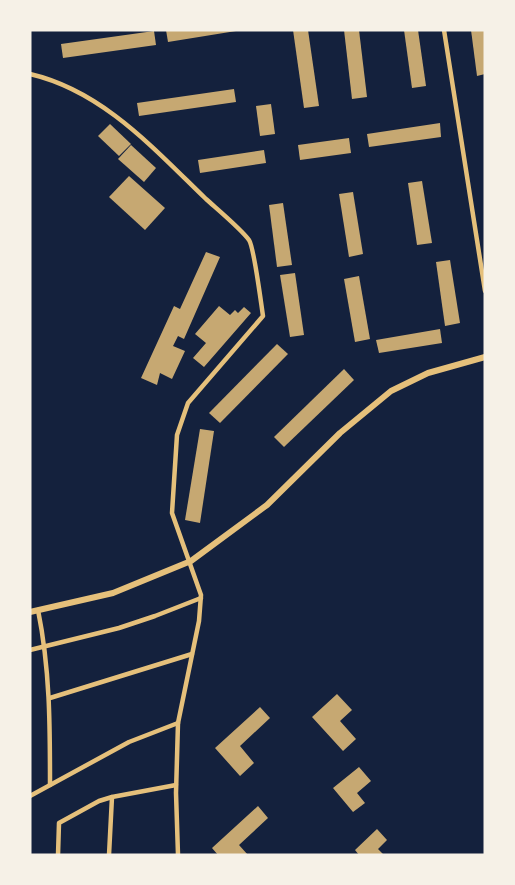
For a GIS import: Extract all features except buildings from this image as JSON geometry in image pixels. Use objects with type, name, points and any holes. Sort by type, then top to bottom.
[{"type":"street","points":[[444,30],[485,291]]},
{"type":"street","points":[[30,74],[46,77],[69,87],[120,118],[250,241],[263,316],[188,403],[177,435],[172,513],[191,561],[201,598],[199,621],[178,723],[176,785],[178,855]]},
{"type":"street","points":[[30,612],[113,593],[191,561],[267,505],[340,433],[391,391],[428,374],[485,357]]},
{"type":"street","points":[[30,650],[119,628],[201,598]]},
{"type":"street","points":[[38,610],[45,646],[50,698],[50,785]]},
{"type":"street","points":[[50,698],[192,654]]},
{"type":"street","points":[[30,796],[129,742],[178,723]]},
{"type":"street","points":[[58,855],[59,823],[112,796],[176,785]]},
{"type":"street","points":[[109,855],[112,796]]}]
